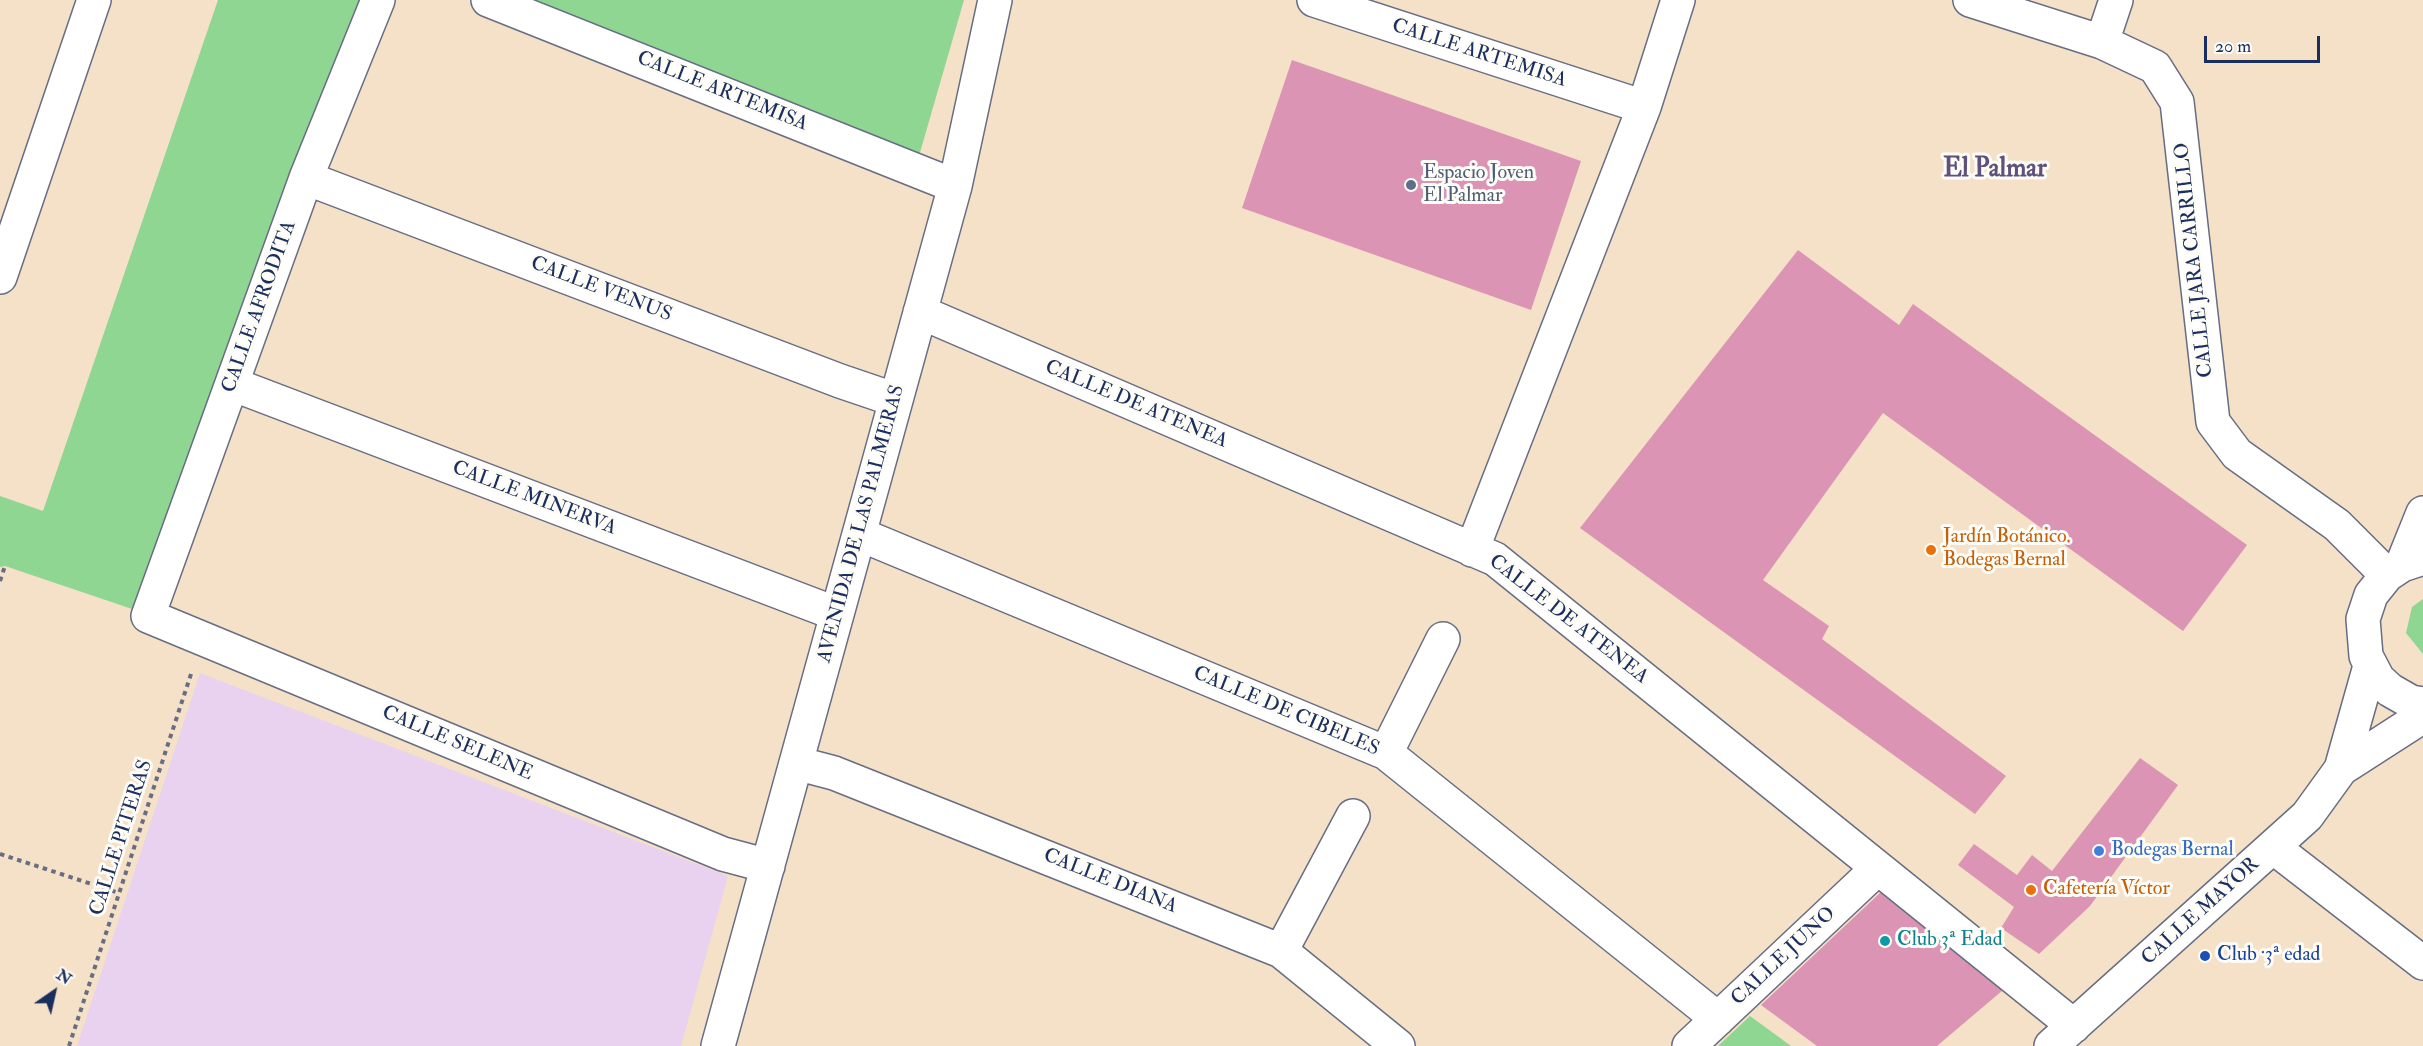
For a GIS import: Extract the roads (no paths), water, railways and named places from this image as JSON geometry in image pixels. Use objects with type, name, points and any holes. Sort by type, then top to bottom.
[{"type":"street","points":[[0,277],[94,0]]},
{"type":"street","name":"CALLE AFRODITA","points":[[148,616],[306,178],[378,0]]},
{"type":"street","name":"CALLE ARTEMISA","points":[[488,0],[955,186]]},
{"type":"street","name":"AVENIDA DE LAS PALMERAS","points":[[718,1046],[955,186],[995,0]]},
{"type":"street","name":"CALLE ARTEMISA","points":[[1314,0],[1644,107]]},
{"type":"street","points":[[1472,550],[1644,107],[1678,0]]},
{"type":"street","name":"CALLE JARA CARRILLO","points":[[1970,0],[2103,42],[2155,67],[2177,102],[2213,422],[2237,454],[2337,525],[2404,566]]},
{"type":"street","points":[[2103,42],[2116,0]]},
{"type":"street","name":"CALLE VENUS","points":[[306,178],[818,373],[896,400]]},
{"type":"street","name":"CALLE DE ATENEA","points":[[920,312],[1495,559],[1878,868],[2063,1036]]},
{"type":"street","name":"CALLE MINERVA","points":[[232,384],[837,614]]},
{"type":"street","points":[[2423,513],[2404,566],[2371,595],[2363,619],[2366,656],[2378,679],[2390,690],[2411,702],[2423,704]]},
{"type":"street","name":"CALLE DE CIBELES","points":[[859,534],[1386,753],[1718,1018]]},
{"type":"street","name":"CALLE SELENE","points":[[148,616],[723,854],[768,866]]},
{"type":"street","points":[[1386,753],[1443,639]]},
{"type":"street","name":"CALLE MAYOR","points":[[2342,769],[2370,666]]},
{"type":"street","name":"CALLE MAYOR","points":[[2063,1036],[2307,816],[2342,769],[2423,716]]},
{"type":"street","name":"CALLE DIANA","points":[[796,763],[834,773],[1281,951],[1398,1046]]},
{"type":"street","points":[[1281,951],[1353,816]]},
{"type":"street","points":[[2273,847],[2423,963]]},
{"type":"street","name":"CALLE JUNO","points":[[1689,1046],[1878,868]]},
{"type":"place","name":"Espacio Joven El Palmar","points":[[1411,185]]},
{"type":"place","name":"Jardín Botánico. Bodegas Bernal","points":[[1931,550]]},
{"type":"place","name":"Bodegas Bernal","points":[[2099,851]]},
{"type":"place","name":"Cafetería Víctor","points":[[2031,890]]},
{"type":"place","name":"Club 3ª Edad","points":[[1885,941]]},
{"type":"place","name":"Club ·3ª edad","points":[[2205,956]]},
{"type":"district","name":"El Palmar","points":[[1995,170]]}]
